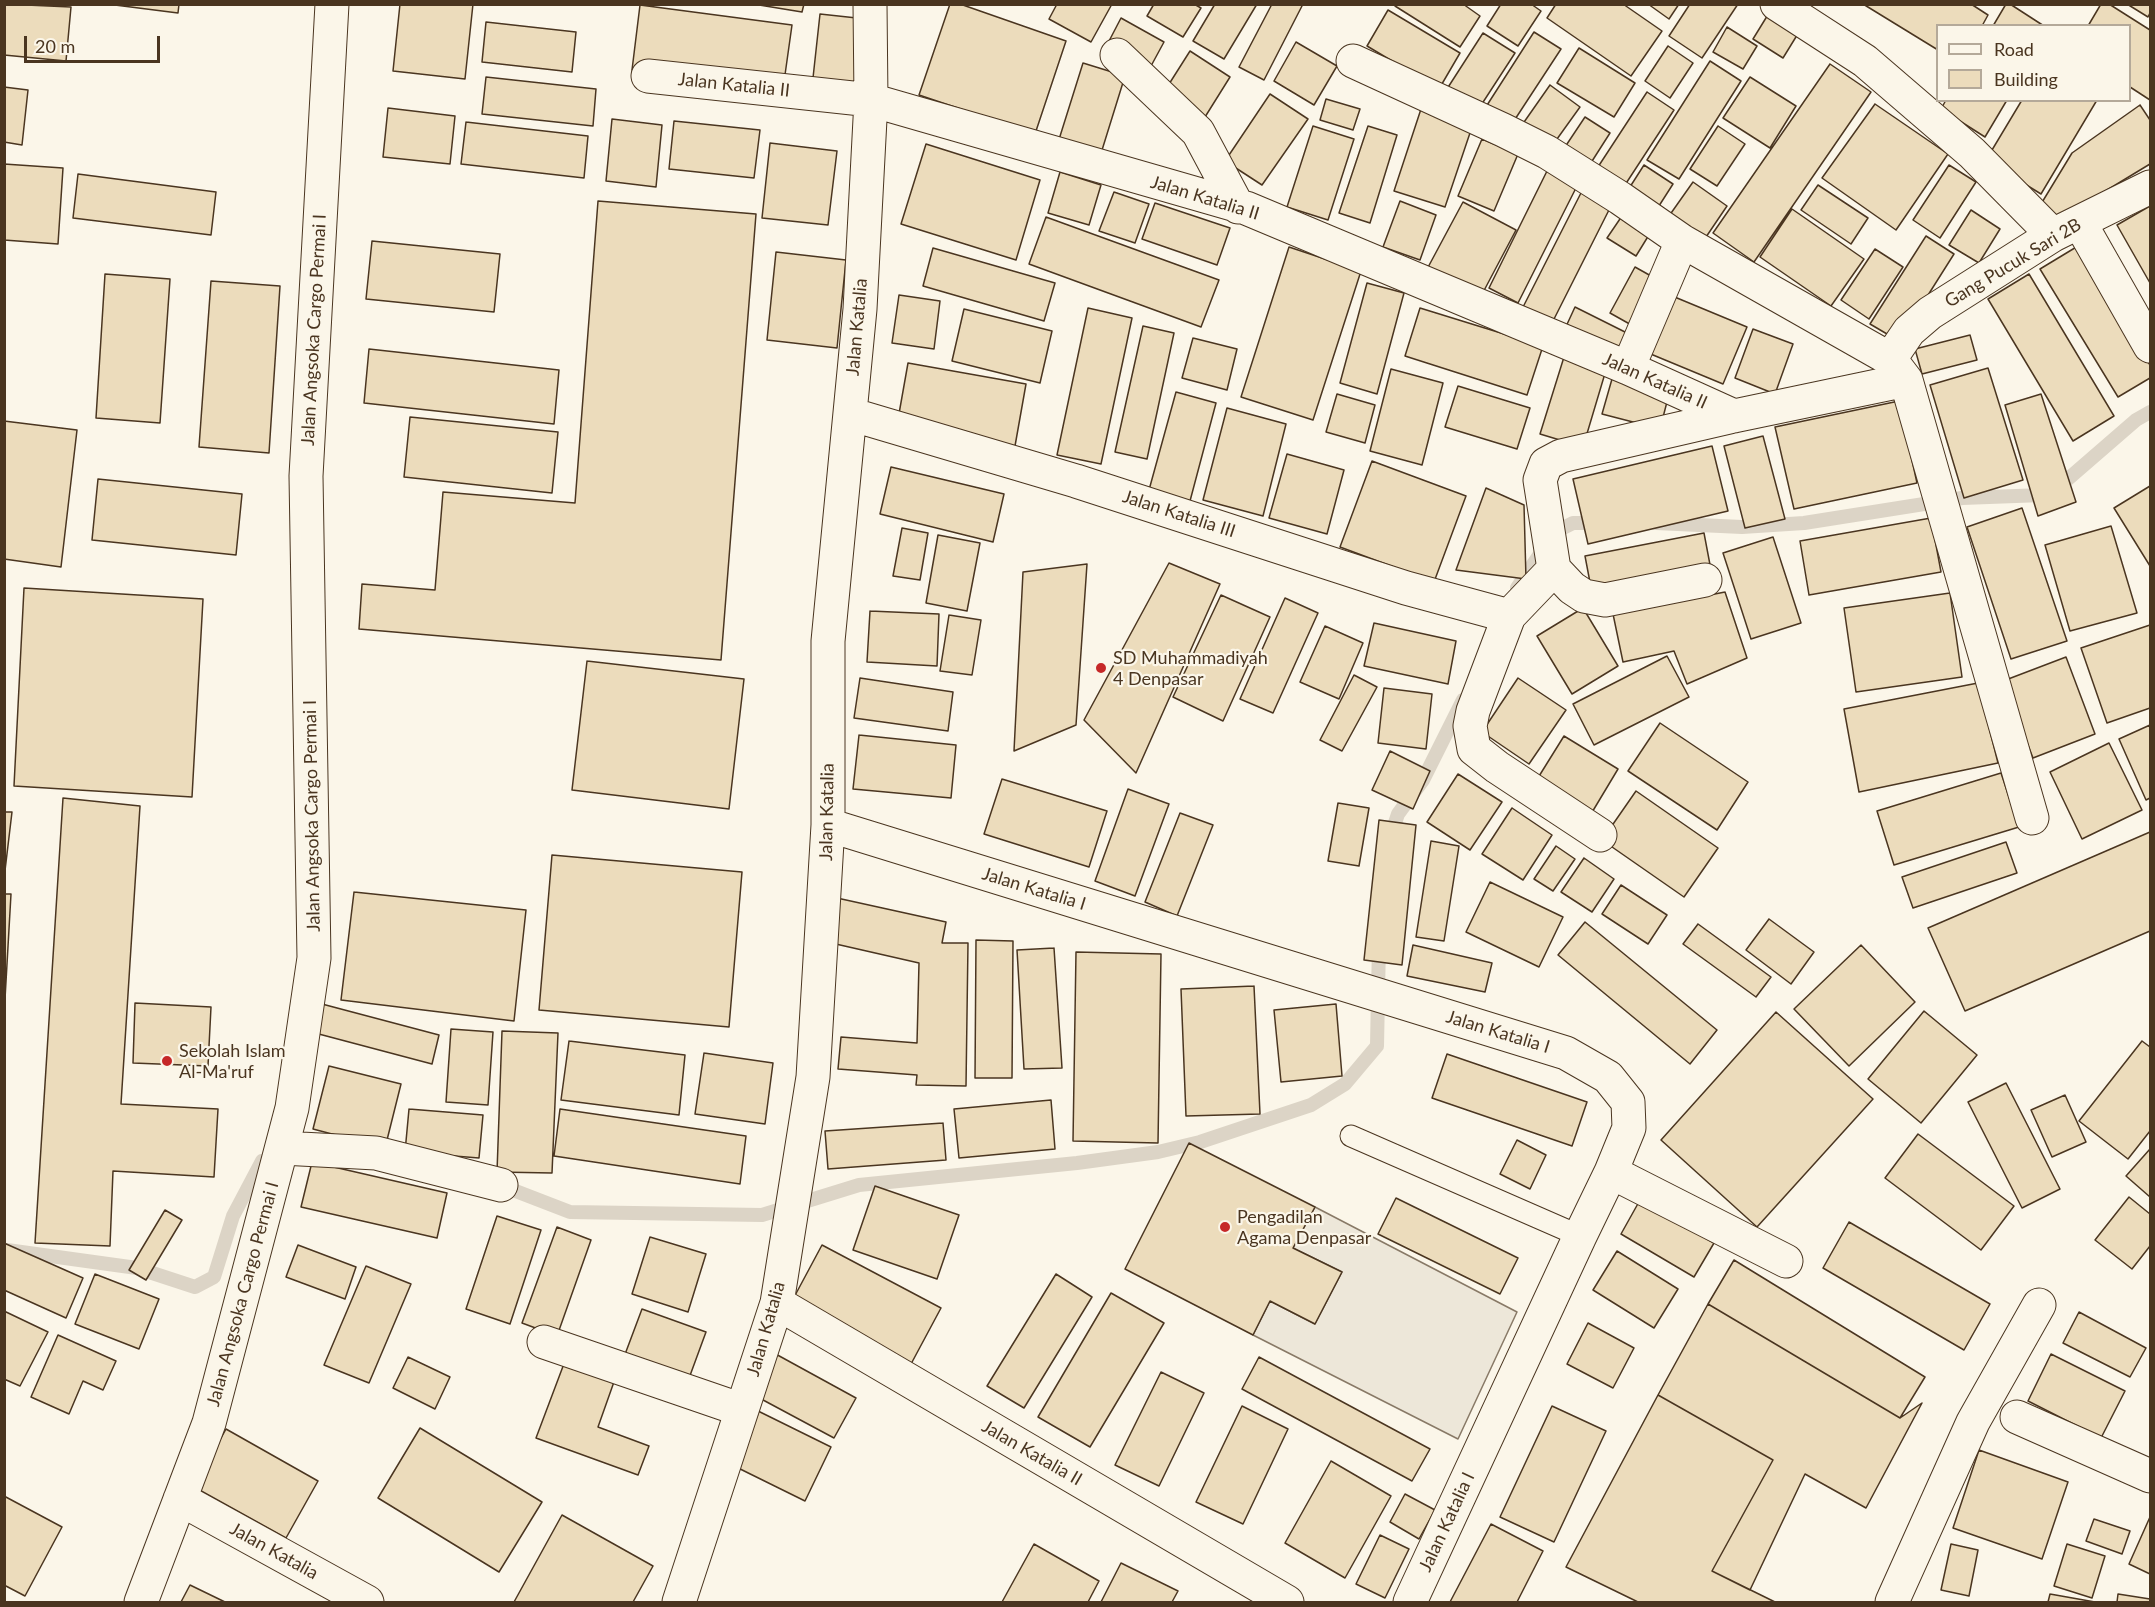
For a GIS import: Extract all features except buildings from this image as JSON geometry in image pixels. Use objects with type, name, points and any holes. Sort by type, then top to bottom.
[{"type":"street","name":"Jalan Angsoka Cargo Permai I","points":[[141,1602],[208,1424],[282,1149],[292,1108],[314,958],[306,476],[332,4]]},
{"type":"street","name":"Jalan Katalia","points":[[679,1602],[777,1303],[813,1077],[828,825],[828,641],[860,309],[872,100],[870,4]]},
{"type":"street","points":[[1777,4],[1865,61],[1972,153],[2066,229],[2151,346]]},
{"type":"street","points":[[1117,55],[1198,132],[1238,207]]},
{"type":"street","points":[[1353,62],[1547,152],[1682,241],[1898,370],[2032,818]]},
{"type":"street","name":"Jalan Katalia II","points":[[648,76],[872,100],[1246,208],[1628,368],[1734,416]]},
{"type":"street","name":"Gang Pucuk Sari 2B","points":[[1898,370],[1909,331],[1930,313],[2066,229],[2151,187]]},
{"type":"street","points":[[1628,368],[1682,241]]},
{"type":"street","points":[[1705,580],[1605,600],[1584,596],[1572,588],[1554,569],[1540,480],[1546,465],[1561,456],[1734,416],[1898,370]]},
{"type":"street","name":"Jalan Katalia III","points":[[850,414],[1076,482],[1406,588],[1509,616]]},
{"type":"street","points":[[1554,569],[1509,616],[1473,711],[1470,726],[1474,749],[1497,768],[1600,835]]},
{"type":"street","name":"Jalan Katalia I","points":[[828,825],[1566,1053],[1608,1077],[1628,1102],[1629,1128],[1611,1172],[1410,1602]]},
{"type":"street","points":[[282,1149],[376,1153],[501,1185]]},
{"type":"street","points":[[1611,1172],[1786,1261]]},
{"type":"street","name":"Jalan Katalia II","points":[[777,1303],[1287,1602]]},
{"type":"street","points":[[1892,1602],[1973,1422],[2039,1305]]},
{"type":"street","points":[[544,1342],[742,1410]]},
{"type":"street","points":[[2017,1417],[2151,1476]]},
{"type":"street","name":"Jalan Katalia","points":[[180,1498],[367,1602]]},
{"type":"lane","points":[[1351,1136],[1580,1236]]},
{"type":"shaded area","points":[[1315,1207],[1517,1312],[1458,1439],[1253,1335],[1270,1301],[1315,1324],[1342,1272],[1293,1248]]},
{"type":"waterway","points":[[1656,523],[1742,527],[1804,523],[1962,498],[2043,495],[2061,485],[2136,420],[2150,412]]},
{"type":"waterway","points":[[1517,588],[1555,532],[1573,523],[1601,523]]},
{"type":"waterway","points":[[1390,838],[1398,814],[1423,780],[1463,700]]},
{"type":"waterway","points":[[500,1185],[570,1212],[762,1215],[859,1185],[1077,1163],[1158,1152],[1200,1142],[1311,1105],[1345,1084],[1377,1046],[1379,943]]},
{"type":"waterway","points":[[7,1250],[137,1268],[195,1287],[214,1277],[233,1216],[262,1161],[275,1160]]},
{"type":"place","name":"SD Muhammadiyah 4 Denpasar","points":[[1101,668]]},
{"type":"place","name":"Sekolah Islam Al-Ma'ruf","points":[[167,1061]]},
{"type":"place","name":"Pengadilan Agama Denpasar","points":[[1225,1227]]}]
